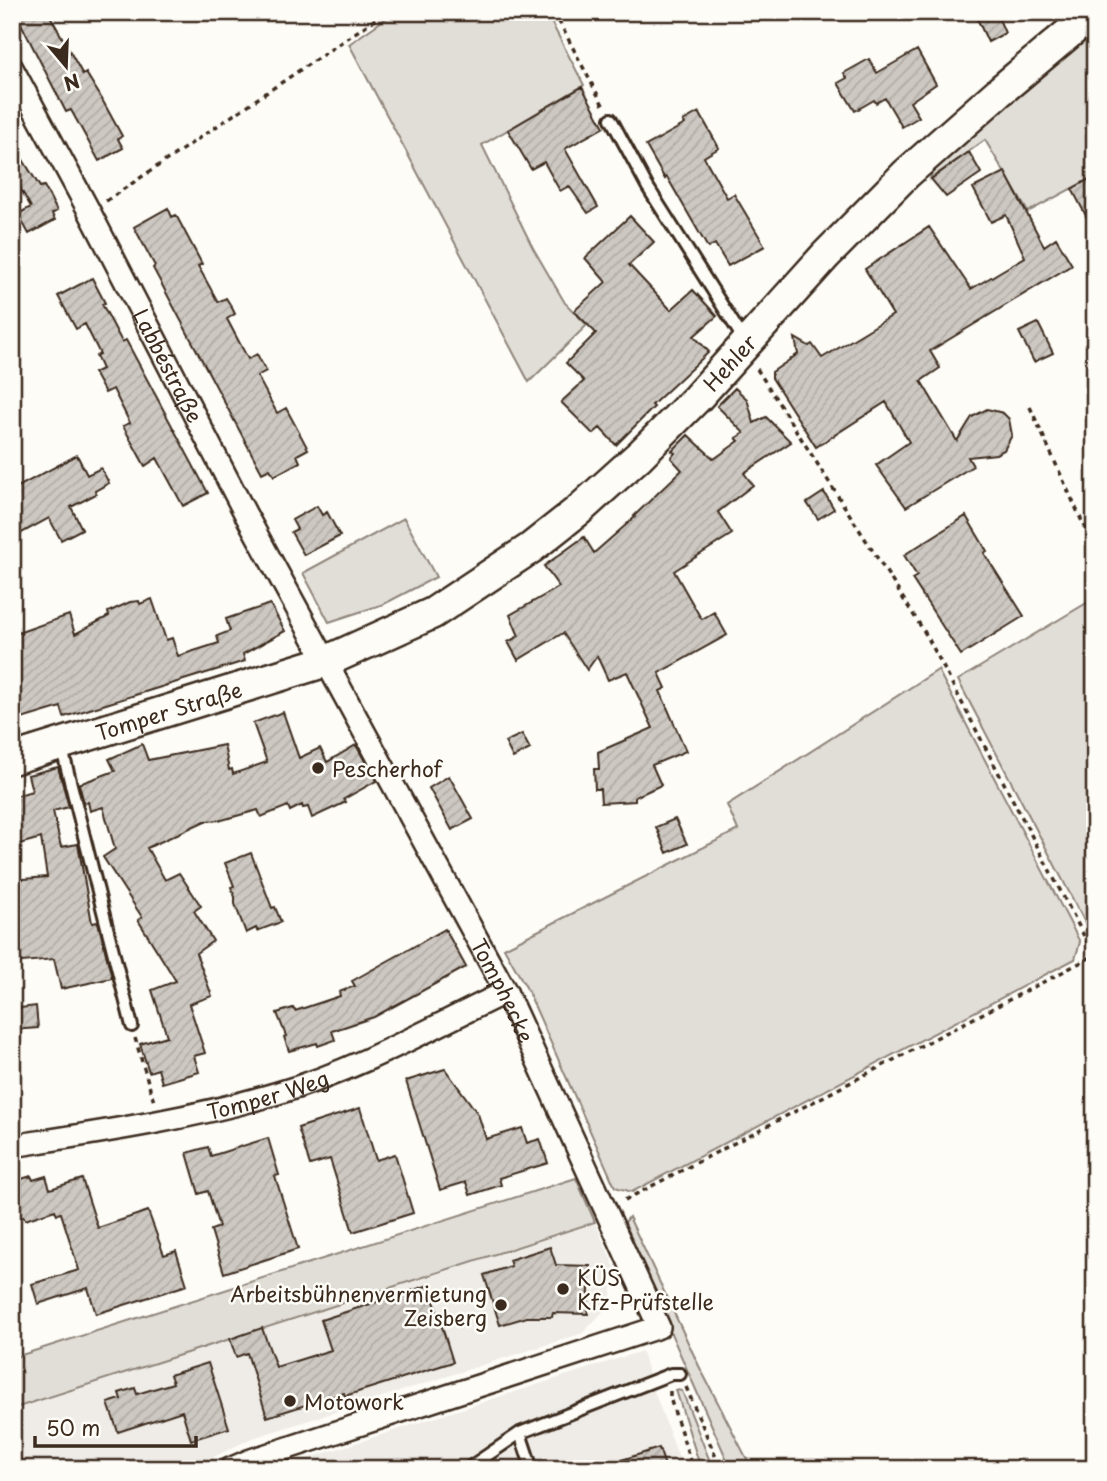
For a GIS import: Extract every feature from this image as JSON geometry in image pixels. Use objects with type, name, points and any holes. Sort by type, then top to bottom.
[{"type":"main road","name":"Hehler","points":[[327,662],[433,613],[531,548],[579,510],[640,455],[743,350],[825,256],[906,174],[1094,12]]},
{"type":"main road","name":"Tomper Straße","points":[[12,759],[327,662]]},
{"type":"street","name":"Labbéstraße","points":[[12,68],[246,515],[327,662]]},
{"type":"street","name":"Tomphecke","points":[[230,1469],[659,1327],[506,992],[327,662]]},
{"type":"street","name":"Tomper Weg","points":[[12,1146],[160,1122],[279,1093],[361,1062],[506,992]]},
{"type":"lane","points":[[611,119],[647,186],[739,332],[743,350]]},
{"type":"lane","points":[[61,745],[132,1026]]},
{"type":"lane","points":[[467,1469],[520,1433],[676,1374]]},
{"type":"lane","points":[[520,1433],[532,1469]]},
{"type":"path","points":[[89,212],[386,12]]},
{"type":"path","points":[[554,12],[611,119]]},
{"type":"path","points":[[606,1209],[1095,955],[927,636],[760,372],[743,350]]},
{"type":"path","points":[[1030,407],[1095,550]]},
{"type":"path","points":[[132,1026],[160,1122]]},
{"type":"path","points":[[676,1374],[670,1398],[693,1469]]},
{"type":"path","points":[[676,1374],[721,1469]]},
{"type":"shaded area","points":[[395,12],[546,12],[584,85],[482,145],[533,248],[565,303],[587,325],[529,382],[349,44]]},
{"type":"shaded area","points":[[1095,23],[1095,176],[1028,212],[985,140],[930,179],[933,171],[983,117]]},
{"type":"shaded area","points":[[404,518],[436,577],[384,604],[329,622],[303,573]]},
{"type":"shaded area","points":[[1095,598],[1095,937],[1092,936],[958,680]]},
{"type":"shaded area","points":[[938,670],[1080,942],[1075,959],[632,1192],[615,1187],[527,989],[504,948],[738,830],[727,805]]},
{"type":"shaded area","points":[[576,1178],[595,1222],[12,1409],[12,1358]]},
{"type":"shaded area","points":[[629,1217],[699,1366],[752,1469],[731,1469],[623,1225]]},
{"type":"shaded area","points":[[595,1222],[615,1268],[610,1304],[583,1333],[250,1439],[190,1469],[12,1469],[12,1409]]},
{"type":"shaded area","points":[[642,1351],[683,1469],[275,1469]]},
{"type":"shaded area","points":[[676,1390],[682,1391],[713,1469],[701,1469]]},
{"type":"building","points":[[15,12],[48,12],[83,75],[86,73],[99,94],[122,136],[118,139],[123,148],[99,161],[71,110],[66,112]]},
{"type":"building","points":[[974,12],[996,12],[1005,33],[988,42]]},
{"type":"building","points":[[917,50],[936,84],[910,102],[919,117],[902,127],[885,98],[876,103],[874,100],[855,111],[838,83],[847,78],[844,73],[869,59],[877,73]]},
{"type":"building","points":[[582,87],[604,127],[565,149],[598,207],[588,213],[569,186],[560,191],[544,162],[531,169],[508,130]]},
{"type":"building","points":[[699,112],[719,148],[704,157],[727,198],[734,194],[765,246],[728,266],[715,244],[708,248],[646,146],[685,124],[683,121]]},
{"type":"building","points":[[12,142],[40,187],[44,186],[57,211],[52,214],[55,220],[29,234],[18,214],[31,207],[12,174]]},
{"type":"building","points":[[969,152],[981,173],[946,197],[931,179]]},
{"type":"building","points":[[1005,172],[1044,246],[1056,238],[1072,265],[930,351],[940,368],[921,381],[957,441],[972,417],[987,409],[1003,413],[1009,419],[1012,435],[1004,450],[996,454],[968,457],[973,466],[906,507],[876,465],[909,442],[886,402],[816,447],[772,378],[772,372],[798,354],[795,338],[809,346],[812,344],[822,358],[893,315],[865,269],[929,227],[971,289],[1025,257],[1006,215],[991,222],[973,188]]},
{"type":"building","points":[[1095,176],[1095,233],[1072,189]]},
{"type":"building","points":[[168,208],[172,217],[176,215],[202,264],[198,266],[218,302],[226,298],[231,306],[235,314],[227,319],[248,359],[257,354],[266,371],[257,376],[277,413],[286,408],[308,449],[297,455],[300,462],[274,476],[270,469],[262,473],[134,227]]},
{"type":"building","points":[[630,216],[654,242],[629,265],[671,310],[693,290],[717,316],[694,336],[709,352],[652,405],[654,407],[616,445],[600,428],[593,434],[561,402],[584,381],[566,363],[596,333],[574,311],[606,282],[585,258]]},
{"type":"building","points":[[92,278],[122,342],[126,340],[208,493],[183,506],[157,458],[145,466],[123,426],[130,423],[113,389],[105,393],[94,373],[102,369],[96,356],[100,354],[85,324],[76,329],[58,296]]},
{"type":"building","points":[[1038,323],[1053,353],[1034,362],[1019,332]]},
{"type":"building","points":[[735,388],[747,399],[754,423],[766,417],[791,442],[744,473],[753,485],[718,512],[732,534],[674,571],[702,619],[714,612],[727,635],[659,673],[666,688],[660,691],[686,751],[652,765],[661,785],[635,797],[635,801],[601,803],[600,789],[595,789],[594,769],[599,769],[598,752],[653,728],[627,672],[608,680],[597,656],[587,670],[563,633],[518,660],[508,642],[519,636],[510,615],[559,587],[544,566],[584,537],[594,553],[682,470],[671,458],[675,453],[672,451],[688,435],[714,459],[739,441],[736,438],[744,433],[717,406]]},
{"type":"building","points":[[77,455],[87,475],[101,468],[109,483],[95,491],[96,494],[71,507],[82,529],[61,540],[49,518],[18,535],[12,524],[12,490]]},
{"type":"building","points":[[824,492],[834,509],[818,519],[807,503]]},
{"type":"building","points":[[317,506],[322,515],[327,512],[340,536],[304,555],[291,532],[297,529],[292,520]]},
{"type":"building","points":[[966,516],[987,551],[984,553],[1024,616],[961,655],[912,579],[917,576],[904,555]]},
{"type":"building","points":[[152,599],[166,640],[172,638],[178,656],[219,643],[217,636],[230,631],[226,619],[270,604],[285,631],[243,654],[245,661],[64,717],[61,707],[12,722],[12,635],[69,615],[75,634],[109,616],[108,612],[130,602],[139,601],[140,604]]},
{"type":"building","points":[[283,712],[299,758],[320,748],[327,762],[356,745],[376,781],[344,799],[346,802],[312,818],[308,807],[303,808],[302,805],[290,811],[288,806],[261,817],[258,810],[222,820],[205,821],[147,848],[165,880],[179,873],[201,906],[194,911],[213,941],[196,953],[212,996],[189,1004],[205,1053],[194,1056],[199,1072],[162,1083],[158,1069],[149,1072],[140,1044],[167,1036],[152,990],[176,981],[138,920],[142,917],[103,857],[115,849],[103,807],[90,811],[88,802],[84,803],[79,784],[115,771],[109,759],[142,744],[148,760],[224,745],[229,770],[232,769],[233,774],[267,762],[253,723]]},
{"type":"building","points":[[522,734],[530,749],[513,758],[505,742]]},
{"type":"building","points":[[58,767],[69,807],[53,811],[61,847],[78,844],[92,923],[98,922],[112,978],[61,989],[54,959],[12,963],[12,880],[47,877],[41,838],[12,846],[12,797],[32,791],[28,775]]},
{"type":"building","points":[[449,776],[473,819],[452,830],[429,788]]},
{"type":"building","points":[[675,819],[687,844],[667,853],[656,827]]},
{"type":"building","points":[[251,853],[272,908],[275,907],[281,922],[246,933],[235,904],[231,887],[234,886],[225,863]]},
{"type":"building","points":[[445,929],[466,967],[374,1017],[332,1031],[335,1040],[289,1051],[277,1013],[293,1008],[295,1011],[340,996],[339,992],[355,986],[352,981]]},
{"type":"building","points":[[36,1006],[38,1028],[12,1030],[12,1009]]},
{"type":"building","points":[[445,1069],[478,1114],[486,1139],[522,1128],[527,1143],[540,1139],[548,1163],[499,1178],[501,1185],[470,1195],[466,1182],[440,1190],[406,1081]]},
{"type":"building","points":[[360,1108],[376,1160],[395,1154],[413,1213],[353,1232],[330,1159],[310,1165],[298,1128]]},
{"type":"building","points":[[268,1138],[279,1175],[275,1176],[298,1249],[224,1273],[211,1230],[219,1227],[208,1191],[199,1194],[187,1153],[208,1147],[211,1156]]},
{"type":"building","points":[[31,1176],[33,1180],[46,1176],[50,1189],[82,1179],[98,1228],[148,1211],[164,1255],[176,1251],[187,1285],[96,1314],[88,1288],[38,1304],[32,1284],[79,1270],[61,1213],[57,1214],[55,1210],[25,1220],[24,1217],[12,1220],[12,1182]]},
{"type":"building","points":[[550,1247],[556,1265],[590,1266],[588,1314],[553,1313],[552,1317],[527,1317],[500,1325],[484,1275],[511,1266],[509,1260]]},
{"type":"building","points":[[429,1285],[453,1362],[267,1417],[247,1353],[236,1357],[230,1339],[262,1328],[276,1367],[331,1350],[321,1320]]},
{"type":"building","points":[[208,1363],[229,1428],[191,1440],[182,1411],[118,1432],[108,1403],[121,1399],[119,1393],[135,1388],[137,1394],[173,1383],[170,1375]]},
{"type":"building","points":[[659,1448],[666,1469],[606,1469],[606,1465]]},
{"type":"place","name":"Pescherhof","points":[[318,768]]},
{"type":"place","name":"KÜS Kfz-Prüfstelle","points":[[563,1289]]},
{"type":"place","name":"Arbeitsbühnenvermietung Zeisberg","points":[[501,1305]]},
{"type":"place","name":"Motowork","points":[[290,1401]]}]
